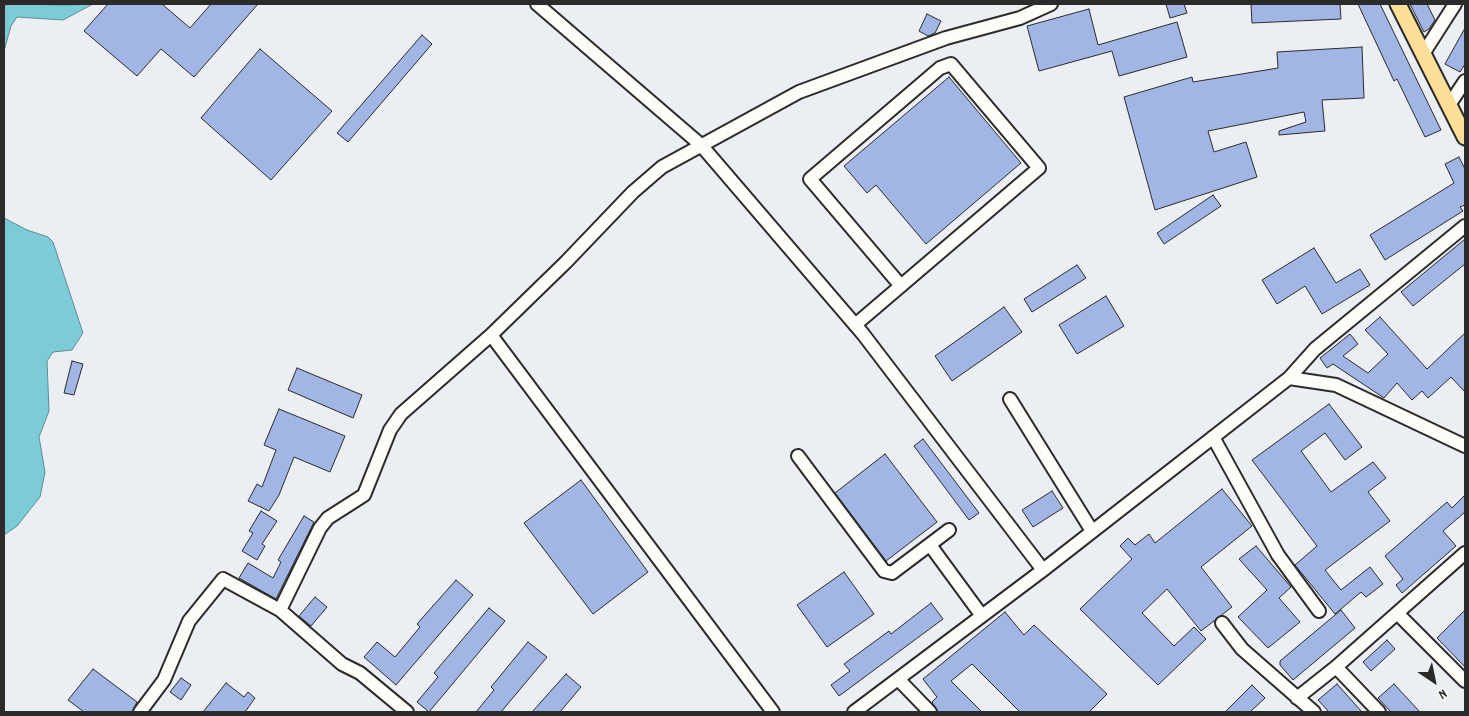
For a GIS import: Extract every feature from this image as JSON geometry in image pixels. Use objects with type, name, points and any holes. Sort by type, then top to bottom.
[{"type":"main road","points":[[1398,4],[1465,137]]},
{"type":"street","points":[[537,4],[701,145],[855,325],[1043,570]]},
{"type":"street","points":[[280,610],[320,528],[328,518],[364,495],[390,430],[401,414],[492,335],[633,192],[662,167],[799,92],[946,38],[1020,18],[1052,4]]},
{"type":"street","points":[[1423,54],[1455,4]]},
{"type":"street","points":[[855,325],[901,286],[1039,168],[951,64],[940,68],[810,179],[901,286]]},
{"type":"street","points":[[1449,105],[1465,81]]},
{"type":"street","points":[[854,712],[1043,570],[1289,378],[1315,349],[1465,226]]},
{"type":"street","points":[[492,335],[773,712]]},
{"type":"street","points":[[1289,378],[1336,385],[1465,446]]},
{"type":"street","points":[[1010,399],[1092,530]]},
{"type":"street","points":[[1213,436],[1278,555],[1319,611]]},
{"type":"street","points":[[798,456],[884,571],[892,573],[949,530]]},
{"type":"street","points":[[930,545],[982,616]]},
{"type":"street","points":[[1297,698],[1336,667],[1465,553]]},
{"type":"street","points":[[140,712],[164,680],[189,621],[223,579],[280,610],[342,664],[360,673],[408,712]]},
{"type":"street","points":[[1397,613],[1465,681]]},
{"type":"street","points":[[1222,623],[1242,649],[1314,712]]},
{"type":"street","points":[[1336,667],[1379,712]]},
{"type":"street","points":[[898,679],[930,712]]},
{"type":"water","points":[[8,4],[93,4],[63,20],[17,17],[11,26],[4,51],[4,7]]},
{"type":"water","points":[[4,218],[27,230],[48,237],[53,242],[83,333],[72,350],[53,352],[47,361],[49,411],[39,437],[45,472],[40,497],[17,526],[4,535]]},
{"type":"building","points":[[108,4],[162,4],[190,28],[211,4],[258,4],[194,77],[161,49],[137,76],[84,31]]},
{"type":"building","points":[[1166,4],[1184,4],[1187,13],[1170,18]]},
{"type":"building","points":[[1251,4],[1340,4],[1341,19],[1252,23]]},
{"type":"building","points":[[1358,4],[1380,4],[1441,130],[1425,137],[1397,79],[1394,81]]},
{"type":"building","points":[[1410,4],[1427,4],[1435,20],[1429,29],[1424,32]]},
{"type":"building","points":[[1089,9],[1098,45],[1177,22],[1187,57],[1119,76],[1112,51],[1039,71],[1027,26]]},
{"type":"building","points":[[927,14],[941,21],[935,33],[928,36],[919,31]]},
{"type":"building","points":[[1465,28],[1465,64],[1460,72],[1445,64]]},
{"type":"building","points":[[422,35],[432,44],[348,142],[337,133]]},
{"type":"building","points":[[1362,47],[1364,98],[1322,100],[1325,131],[1279,135],[1279,131],[1306,122],[1304,112],[1208,131],[1214,152],[1246,142],[1257,177],[1155,210],[1124,97],[1192,77],[1193,82],[1278,68],[1277,52]]},
{"type":"building","points":[[260,49],[332,111],[271,180],[201,118]]},
{"type":"building","points":[[949,77],[1021,163],[926,244],[876,185],[867,193],[844,166]]},
{"type":"building","points":[[1459,157],[1465,169],[1465,205],[1460,207],[1463,211],[1385,260],[1370,235],[1454,183],[1445,164]]},
{"type":"building","points":[[1213,195],[1221,206],[1164,244],[1157,233]]},
{"type":"building","points":[[1465,239],[1465,264],[1413,306],[1401,292]]},
{"type":"building","points":[[1314,248],[1336,283],[1360,269],[1370,285],[1322,314],[1305,286],[1277,304],[1262,280]]},
{"type":"building","points":[[1077,265],[1086,278],[1032,312],[1024,299]]},
{"type":"building","points":[[1106,296],[1124,326],[1077,354],[1059,325]]},
{"type":"building","points":[[1004,307],[1022,332],[952,381],[935,356]]},
{"type":"building","points":[[1380,317],[1427,369],[1465,333],[1465,392],[1451,377],[1428,398],[1422,391],[1412,400],[1397,383],[1384,398],[1333,364],[1327,368],[1320,358],[1350,334],[1358,344],[1343,356],[1368,373],[1388,354],[1365,330]]},
{"type":"building","points":[[72,361],[83,364],[74,395],[64,393]]},
{"type":"building","points":[[297,368],[362,395],[353,418],[288,390]]},
{"type":"building","points":[[1329,404],[1362,447],[1345,460],[1325,433],[1301,451],[1331,492],[1373,462],[1386,478],[1368,492],[1390,521],[1325,570],[1341,590],[1370,567],[1383,584],[1366,597],[1361,592],[1335,614],[1295,565],[1317,546],[1252,460]]},
{"type":"building","points":[[279,409],[345,436],[330,472],[294,457],[279,495],[269,511],[248,501],[257,484],[262,487],[276,450],[264,445]]},
{"type":"building","points":[[923,439],[979,513],[969,520],[914,446]]},
{"type":"building","points":[[885,454],[937,522],[886,561],[835,493]]},
{"type":"building","points":[[581,480],[648,572],[593,614],[524,523]]},
{"type":"building","points":[[1222,489],[1252,526],[1201,567],[1232,607],[1201,631],[1167,589],[1142,613],[1174,646],[1194,627],[1206,639],[1158,685],[1080,609],[1132,559],[1120,546],[1128,538],[1135,545],[1149,534],[1155,543]]},
{"type":"building","points":[[1052,491],[1063,508],[1033,527],[1022,510]]},
{"type":"building","points":[[1465,495],[1465,512],[1443,531],[1456,546],[1402,593],[1396,585],[1403,579],[1385,556],[1447,502],[1452,508]]},
{"type":"building","points":[[261,511],[277,521],[262,544],[265,546],[257,560],[242,551],[253,533],[249,531]]},
{"type":"building","points":[[304,516],[314,522],[276,599],[239,578],[248,563],[273,578],[281,562],[278,560]]},
{"type":"building","points":[[1256,546],[1291,587],[1279,598],[1300,622],[1268,648],[1238,617],[1267,590],[1239,559]]},
{"type":"building","points":[[844,572],[874,614],[827,647],[797,605]]},
{"type":"building","points":[[456,580],[473,595],[396,685],[364,657],[377,642],[395,657],[420,627],[417,624]]},
{"type":"building","points":[[315,597],[327,607],[311,626],[299,616]]},
{"type":"building","points":[[931,603],[943,619],[839,696],[831,685],[850,671],[844,664],[889,631],[891,634]]},
{"type":"building","points":[[489,608],[505,621],[429,712],[417,702],[438,677],[434,673]]},
{"type":"building","points":[[1341,610],[1355,628],[1293,680],[1280,665],[1280,661]]},
{"type":"building","points":[[1465,610],[1465,667],[1437,638]]},
{"type":"building","points":[[1005,612],[1024,635],[1034,625],[1107,694],[1089,712],[1020,712],[972,664],[951,681],[982,712],[938,712],[932,702],[937,697],[923,679]]},
{"type":"building","points":[[1387,640],[1395,649],[1371,671],[1363,662]]},
{"type":"building","points":[[528,642],[547,657],[501,712],[476,712],[494,690],[491,687]]},
{"type":"building","points":[[93,669],[137,702],[132,712],[84,712],[68,700]]},
{"type":"building","points":[[566,674],[581,687],[560,712],[532,712]]},
{"type":"building","points":[[181,678],[191,685],[181,700],[170,692]]},
{"type":"building","points":[[226,683],[244,697],[248,692],[255,698],[245,712],[203,712]]},
{"type":"building","points":[[1337,684],[1362,712],[1329,712],[1318,700]]},
{"type":"building","points":[[1394,684],[1420,712],[1391,712],[1378,698]]},
{"type":"building","points":[[1252,685],[1265,698],[1250,712],[1225,712]]}]
